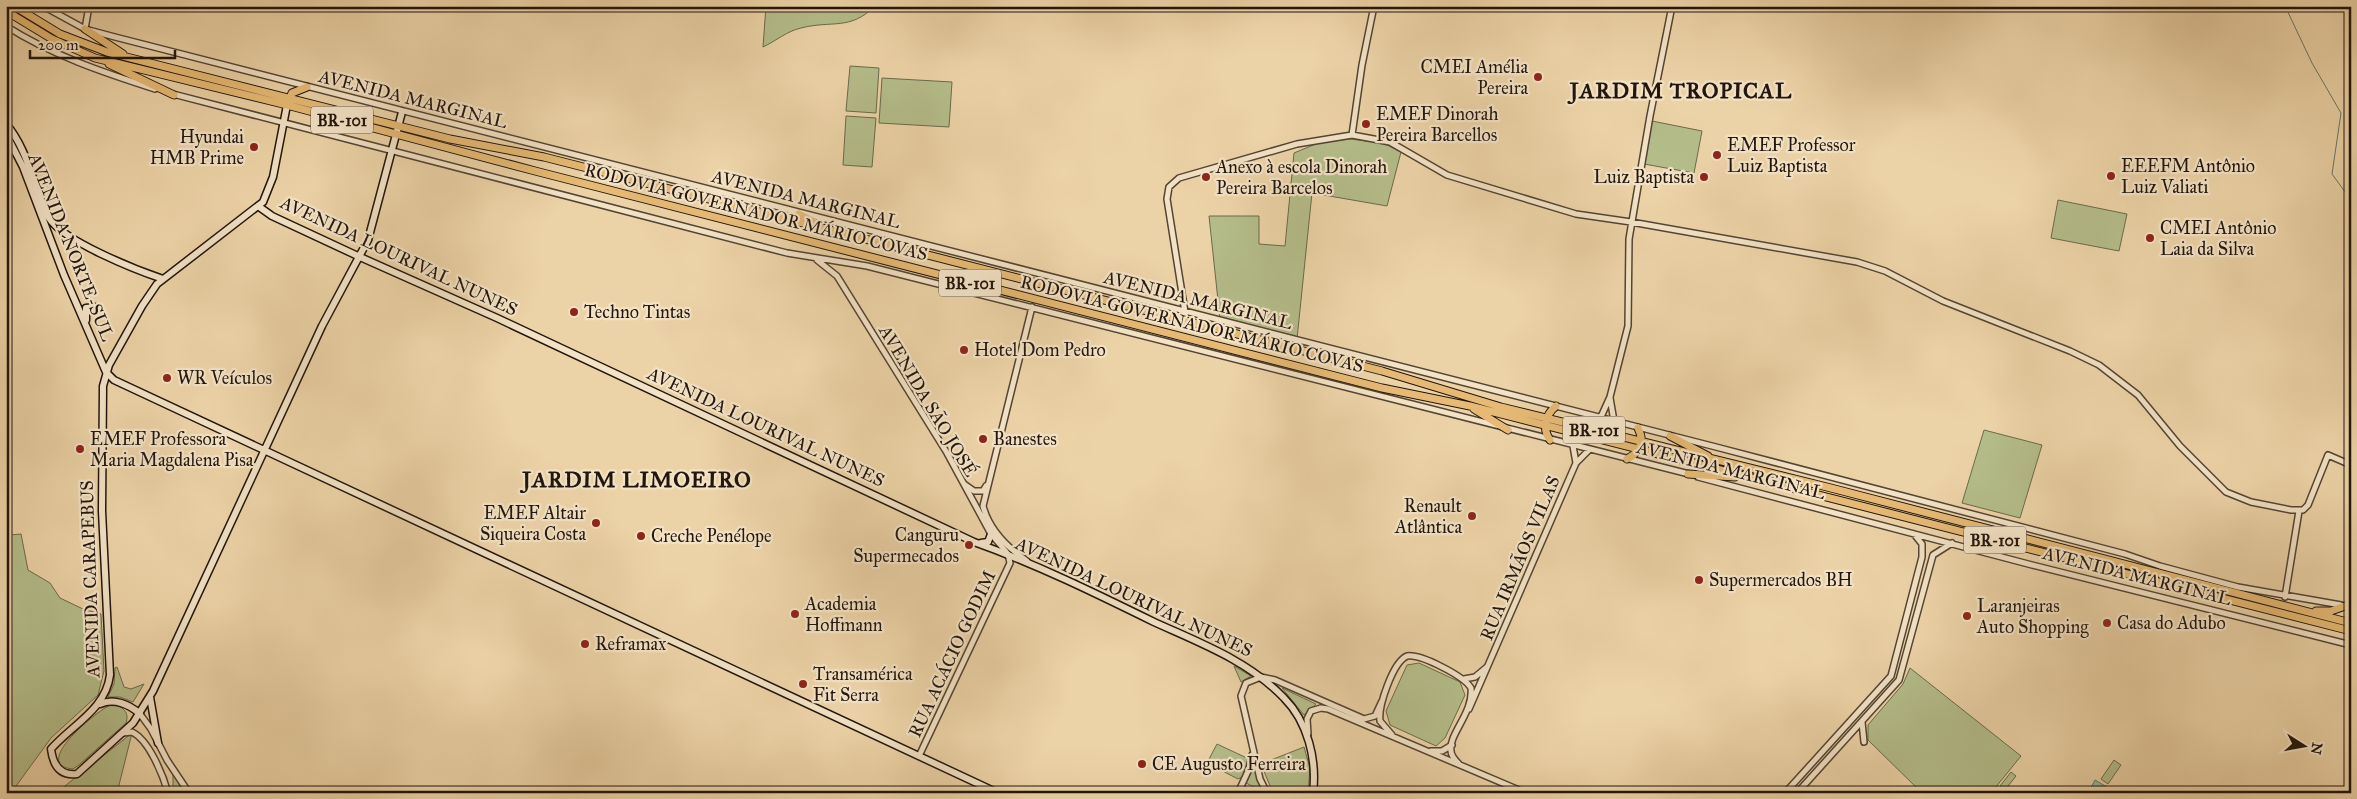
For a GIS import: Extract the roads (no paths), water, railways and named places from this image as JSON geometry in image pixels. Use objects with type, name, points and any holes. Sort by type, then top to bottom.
[{"type":"main road","name":"RODOVIA GOVERNADOR MÁRIO COVAS","points":[[14,6],[60,34],[86,45],[397,134],[1373,386],[1546,421]]},
{"type":"main road","name":"RODOVIA GOVERNADOR MÁRIO COVAS","points":[[6,11],[52,39],[95,58],[450,139],[544,156],[1382,371],[1546,421],[1754,478],[2351,631]]},
{"type":"main road","points":[[85,29],[129,58]]},
{"type":"main road","points":[[95,58],[174,95]]},
{"type":"main road","points":[[307,87],[292,93],[288,102],[273,177],[266,195],[258,206],[162,279],[142,306],[106,372],[120,383],[998,793]]},
{"type":"main road","points":[[123,733],[140,714],[150,696],[333,302],[368,240],[402,112]]},
{"type":"main road","name":"AVENIDA NORTE-SUL","points":[[6,124],[18,144],[49,218],[73,240],[162,279]]},
{"type":"main road","name":"AVENIDA NORTE-SUL","points":[[6,134],[23,168],[106,372]]},
{"type":"main road","name":"AVENIDA LOURIVAL NUNES","points":[[258,206],[272,216],[360,257],[506,322],[974,542],[1027,561],[1248,666],[1285,698],[1300,720],[1308,739],[1313,765],[1313,793]]},
{"type":"main road","points":[[799,214],[829,230]]},
{"type":"main road","points":[[90,334],[86,308],[95,307]]},
{"type":"main road","name":"AVENIDA CARAPEBUS","points":[[106,372],[103,386],[102,511],[110,675],[107,691],[99,704],[65,733],[51,749],[53,759],[58,769],[67,774],[77,774],[123,733]]},
{"type":"main road","points":[[1470,406],[1508,430]]},
{"type":"main road","points":[[1550,440],[1547,435],[1546,421],[1556,406]]},
{"type":"main road","points":[[1627,459],[1640,446],[1638,428]]},
{"type":"main road","points":[[1670,436],[1716,461]]},
{"type":"main road","name":"RODOVIA GOVERNADOR MÁRIO COVAS","points":[[1640,446],[1716,461],[1827,487],[2351,623]]},
{"type":"main road","points":[[1688,474],[1754,478]]},
{"type":"main road","points":[[974,542],[987,543],[991,534]]},
{"type":"main road","points":[[2294,609],[2324,611],[2349,606]]},
{"type":"main road","points":[[150,696],[158,743]]},
{"type":"main road","points":[[99,704],[110,701],[120,702],[132,707],[140,714]]},
{"type":"street","name":"AVENIDA MARGINAL","points":[[43,6],[85,29],[402,112],[1556,406],[2116,552],[2186,573],[2284,597],[2334,606],[2349,606]]},
{"type":"street","points":[[85,29],[89,6]]},
{"type":"street","points":[[1352,135],[1362,65],[1374,6]]},
{"type":"street","points":[[1600,419],[1610,397],[1628,326],[1628,252],[1631,222],[1651,108],[1672,6]]},
{"type":"street","name":"AVENIDA MARGINAL","points":[[6,26],[34,42],[134,82],[174,95],[283,124],[815,259],[867,266],[1032,307],[2351,645]]},
{"type":"street","points":[[1185,312],[1167,199],[1173,182],[1179,178],[1270,152],[1339,136],[1352,135],[1390,142],[1448,175],[1576,214],[1866,264],[1963,310],[2070,351],[2099,365],[2131,388],[2204,472],[2226,492],[2251,502],[2299,511],[2303,510],[2308,505],[2328,456],[2351,465]]},
{"type":"street","name":"AVENIDA SÃO JOSÉ","points":[[815,259],[837,276],[947,453],[991,534],[1008,554],[1010,563]]},
{"type":"street","points":[[1027,561],[1004,542],[985,515],[983,506],[1032,307]]},
{"type":"street","points":[[1610,397],[1614,421]]},
{"type":"street","name":"RUA IRMÃOS VILAS","points":[[1573,446],[1576,463]]},
{"type":"street","name":"RUA IRMÃOS VILAS","points":[[1469,709],[1576,463],[1588,450]]},
{"type":"street","points":[[960,480],[970,489],[977,492],[982,491],[987,485]]},
{"type":"street","points":[[2284,597],[2299,511]]},
{"type":"street","points":[[1785,793],[1891,676],[1922,557],[1922,544],[1914,533]]},
{"type":"street","points":[[1797,793],[1899,680],[1933,555],[1952,543]]},
{"type":"street","name":"RUA ACÁCIO GODIM","points":[[919,756],[1010,563]]},
{"type":"street","points":[[1267,793],[1260,779],[1241,696],[1246,684],[1261,677],[1280,681],[1364,719],[1375,716],[1398,664],[1407,656],[1418,656],[1464,679],[1472,691],[1469,709],[1452,745],[1451,753],[1459,765]]},
{"type":"street","points":[[1464,679],[1478,675],[1488,664]]},
{"type":"street","points":[[1382,701],[1380,721],[1394,737]]},
{"type":"street","points":[[1308,739],[1307,719],[1309,714],[1311,711],[1321,708],[1429,751],[1526,793]]},
{"type":"street","points":[[140,714],[189,793]]},
{"type":"street","points":[[1862,722],[1864,742]]},
{"type":"street","points":[[123,733],[132,732],[138,735],[160,770],[168,793]]},
{"type":"street","points":[[1429,751],[1442,751],[1452,745]]},
{"type":"street","points":[[1238,793],[1249,768],[1253,749]]},
{"type":"waterway","points":[[163,6],[178,11],[208,10],[235,6]]},
{"type":"waterway","points":[[2285,6],[2312,63],[2341,113],[2332,174],[2351,200]]},
{"type":"place","name":"CMEI Amélia Pereira","points":[[1538,77]]},
{"type":"place","name":"EMEF Dinorah Pereira Barcellos","points":[[1366,124]]},
{"type":"place","name":"Hyundai HMB Prime","points":[[254,147]]},
{"type":"place","name":"EMEF Professor Luiz Baptista","points":[[1717,155]]},
{"type":"place","name":"EEEFM Antônio Luiz Valiati","points":[[2111,176]]},
{"type":"place","name":"Anexo à escola Dinorah Pereira Barcelos","points":[[1206,177]]},
{"type":"place","name":"Luiz Baptista","points":[[1704,177]]},
{"type":"place","name":"CMEI Antônio Laia da Silva","points":[[2150,238]]},
{"type":"place","name":"Techno Tintas","points":[[574,312]]},
{"type":"place","name":"Hotel Dom Pedro","points":[[964,350]]},
{"type":"place","name":"WR Veículos","points":[[167,378]]},
{"type":"place","name":"Banestes","points":[[983,439]]},
{"type":"place","name":"EMEF Professora Maria Magdalena Pisa","points":[[80,449]]},
{"type":"place","name":"Renault Atlântica","points":[[1472,516]]},
{"type":"place","name":"EMEF Altair Siqueira Costa","points":[[596,523]]},
{"type":"place","name":"Creche Penélope","points":[[641,536]]},
{"type":"place","name":"Canguru Supermecados","points":[[969,545]]},
{"type":"place","name":"Supermercados BH","points":[[1699,580]]},
{"type":"place","name":"Academia Hoffmann","points":[[795,614]]},
{"type":"place","name":"Laranjeiras Auto Shopping","points":[[1967,616]]},
{"type":"place","name":"Casa do Adubo","points":[[2107,623]]},
{"type":"place","name":"Reframax","points":[[585,644]]},
{"type":"place","name":"Transamérica Fit Serra","points":[[803,684]]},
{"type":"place","name":"CE Augusto Ferreira","points":[[1142,764]]},
{"type":"district","name":"JARDIM TROPICAL","points":[[1681,90]]},
{"type":"district","name":"JARDIM LIMOEIRO","points":[[637,479]]}]
